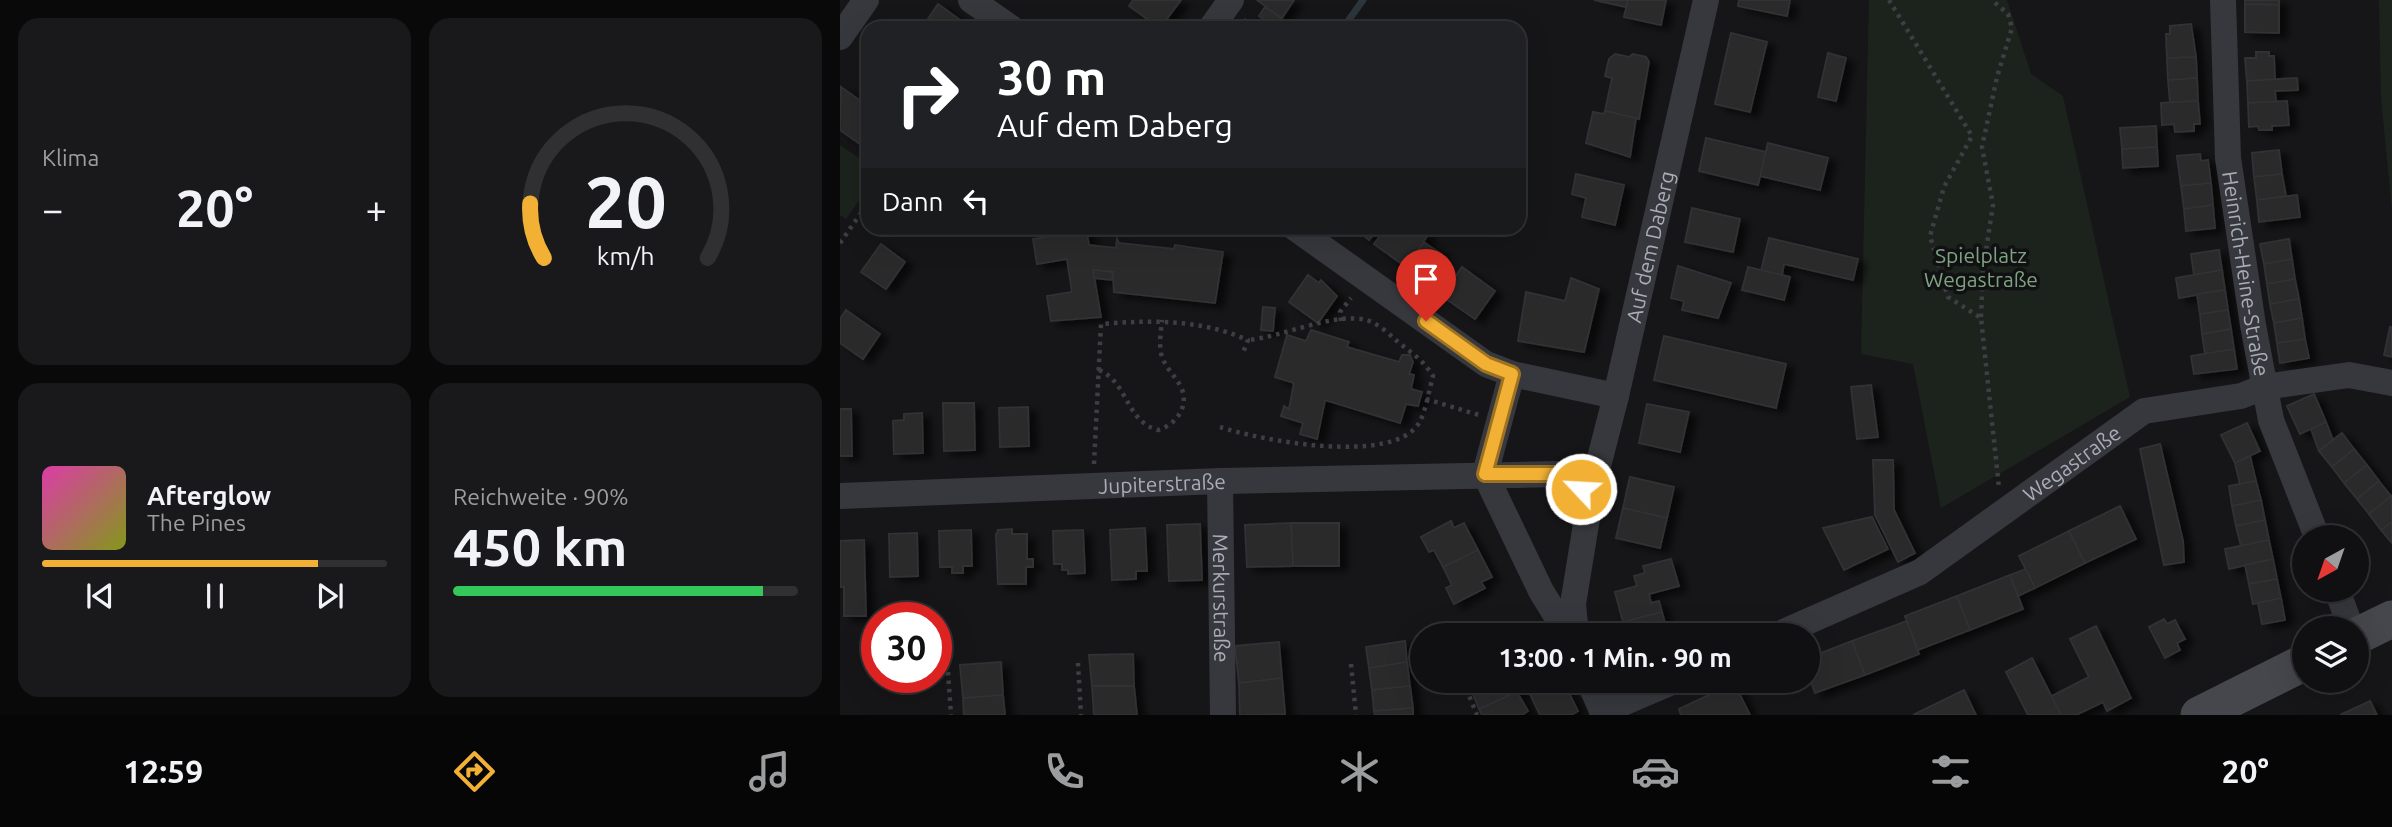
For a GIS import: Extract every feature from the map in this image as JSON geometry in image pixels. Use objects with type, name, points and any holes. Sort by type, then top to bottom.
[{"type":"main road","points":[[2369,630],[2392,619]]},
{"type":"main road","points":[[2199,715],[2292,668]]},
{"type":"street","points":[[840,37],[866,0]]},
{"type":"street","points":[[971,0],[995,21]]},
{"type":"street","points":[[1216,21],[1231,0]]},
{"type":"street","name":"Auf dem Daberg","points":[[1581,489],[1598,466],[1616,396],[1706,0]]},
{"type":"street","name":"Heinrich-Heine-Straße","points":[[2223,0],[2228,158],[2264,387],[2271,420],[2312,525]]},
{"type":"street","points":[[1305,235],[1486,364],[1512,374],[1616,396]]},
{"type":"street","points":[[1512,374],[1485,474],[1541,591],[1561,623]]},
{"type":"street","name":"Wegastraße","points":[[1804,623],[1920,572],[2144,411],[2241,396],[2264,387],[2349,375],[2392,383]]},
{"type":"street","points":[[1485,474],[1559,474],[1581,489],[1588,512],[1573,604],[1575,623]]},
{"type":"street","name":"Jupiterstraße","points":[[840,496],[1485,474]]},
{"type":"street","name":"Merkurstraße","points":[[1220,481],[1223,715]]},
{"type":"street","points":[[1594,693],[1603,714],[1648,693]]},
{"type":"path","points":[[1889,0],[1972,136],[1982,147]]},
{"type":"path","points":[[1992,0],[2008,14],[2012,28],[1997,77],[1982,147],[1993,205],[1983,270],[1981,318],[2004,513]]},
{"type":"path","points":[[1972,136],[1944,187],[1930,236],[1948,297],[1981,318]]},
{"type":"path","points":[[840,243],[861,213]]},
{"type":"path","points":[[1099,370],[1114,378],[1141,423],[1158,430],[1175,422],[1183,406],[1182,388],[1165,365],[1161,352],[1162,320]]},
{"type":"path","points":[[1093,486],[1101,324],[1162,320],[1218,327],[1248,340],[1273,338],[1307,326],[1364,320],[1375,324],[1424,362],[1433,376],[1419,424],[1405,435],[1389,442],[1333,447],[1291,444],[1252,438],[1220,427]]},
{"type":"path","points":[[1242,355],[1248,340]]},
{"type":"path","points":[[1426,399],[1499,422]]},
{"type":"path","points":[[1078,663],[1081,715]]},
{"type":"path","points":[[1351,664],[1356,715]]},
{"type":"path","points":[[949,693],[951,715]]},
{"type":"path","points":[[1468,693],[1477,715]]},
{"type":"green space","name":"Spielplatz Wegastraße","points":[[1869,0],[2007,0],[2031,74],[2063,96],[2130,397],[1941,508],[1913,364],[1861,354]]},
{"type":"green space","points":[[2379,0],[2392,0],[2392,210],[2381,98]]},
{"type":"green space","points":[[840,145],[861,159],[861,198],[846,219],[840,215]]},
{"type":"building","points":[[1133,0],[1181,0],[1165,21],[1150,21],[1129,6]]},
{"type":"building","points":[[1257,0],[1294,0],[1282,18]]},
{"type":"building","points":[[1594,0],[1628,0],[1626,7]]},
{"type":"building","points":[[1628,0],[1666,0],[1661,25],[1624,17]]},
{"type":"building","points":[[1739,0],[1790,0],[1787,16],[1738,6]]},
{"type":"building","points":[[2245,0],[2279,0],[2279,5],[2245,4]]},
{"type":"building","points":[[938,4],[961,21],[927,21]]},
{"type":"building","points":[[2245,4],[2279,5],[2279,33],[2245,32]]},
{"type":"building","points":[[1265,7],[1285,21],[1266,21],[1259,16]]},
{"type":"building","points":[[2191,24],[2196,57],[2167,58],[2166,34],[2170,34],[2170,26]]},
{"type":"building","points":[[1731,33],[1767,42],[1750,112],[1715,104]]},
{"type":"building","points":[[2256,52],[2269,52],[2269,56],[2274,56],[2275,79],[2247,81],[2245,58],[2256,58]]},
{"type":"building","points":[[1828,53],[1846,58],[1836,101],[1818,97]]},
{"type":"building","points":[[1615,54],[1646,57],[1649,62],[1639,119],[1605,111],[1612,78],[1605,76],[1609,59]]},
{"type":"building","points":[[2196,57],[2197,78],[2168,80],[2167,58]]},
{"type":"building","points":[[2197,78],[2198,101],[2170,102],[2168,80]]},
{"type":"building","points":[[2297,78],[2298,90],[2275,91],[2276,102],[2248,103],[2247,81]]},
{"type":"building","points":[[841,87],[861,101],[861,142],[840,130]]},
{"type":"building","points":[[2198,101],[2200,124],[2194,124],[2194,131],[2175,132],[2174,124],[2162,125],[2161,103]]},
{"type":"building","points":[[2287,101],[2289,125],[2272,126],[2272,130],[2259,130],[2258,126],[2249,127],[2248,103]]},
{"type":"building","points":[[1605,111],[1636,118],[1630,157],[1586,143],[1593,112],[1604,114]]},
{"type":"building","points":[[2156,126],[2157,147],[2122,149],[2120,128]]},
{"type":"building","points":[[1706,138],[1766,152],[1758,185],[1699,171]]},
{"type":"building","points":[[1768,143],[1828,158],[1820,190],[1760,176]]},
{"type":"building","points":[[2157,147],[2158,166],[2123,168],[2122,149]]},
{"type":"building","points":[[2279,150],[2282,174],[2254,177],[2252,153]]},
{"type":"building","points":[[2200,154],[2201,161],[2208,160],[2211,183],[2181,186],[2177,156]]},
{"type":"building","points":[[1576,174],[1624,185],[1615,225],[1582,217],[1586,198],[1572,194]]},
{"type":"building","points":[[2282,174],[2286,196],[2257,200],[2254,177]]},
{"type":"building","points":[[2211,183],[2213,205],[2184,209],[2181,186]]},
{"type":"building","points":[[2297,195],[2300,217],[2259,222],[2257,200]]},
{"type":"building","points":[[2213,205],[2215,228],[2186,231],[2184,209]]},
{"type":"building","points":[[1692,208],[1740,219],[1733,252],[1685,242]]},
{"type":"building","points":[[1087,235],[1089,245],[1116,248],[1117,239],[1119,243],[1174,249],[1175,245],[1223,252],[1215,303],[1114,292],[1113,272],[1093,270],[1101,317],[1051,321],[1047,296],[1072,292],[1067,259],[1037,264],[1033,239]]},
{"type":"building","points":[[1381,235],[1428,235],[1406,267],[1374,244]]},
{"type":"building","points":[[1769,238],[1858,259],[1853,280],[1784,264],[1782,275],[1761,271]]},
{"type":"building","points":[[2289,239],[2292,259],[2264,264],[2260,244]]},
{"type":"building","points":[[1424,242],[1441,254],[1428,272],[1411,260]]},
{"type":"building","points":[[881,244],[905,262],[886,289],[861,272]]},
{"type":"building","points":[[2219,250],[2222,270],[2194,275],[2191,254]]},
{"type":"building","points":[[2292,259],[2295,279],[2267,284],[2264,264]]},
{"type":"building","points":[[1678,266],[1731,283],[1718,318],[1682,310],[1684,301],[1671,298]]},
{"type":"building","points":[[1462,267],[1495,291],[1475,319],[1442,296]]},
{"type":"building","points":[[1748,267],[1790,277],[1784,300],[1742,290]]},
{"type":"building","points":[[1093,270],[1113,272],[1112,280],[1094,278]]},
{"type":"building","points":[[2222,270],[2225,290],[2179,298],[2176,278]]},
{"type":"building","points":[[1308,275],[1319,283],[1321,280],[1337,296],[1318,323],[1289,302]]},
{"type":"building","points":[[1571,278],[1599,289],[1584,352],[1518,341],[1526,292],[1565,301]]},
{"type":"building","points":[[2295,279],[2299,299],[2270,304],[2267,284]]},
{"type":"building","points":[[2225,290],[2228,310],[2200,314],[2197,294]]},
{"type":"building","points":[[2299,299],[2302,318],[2274,323],[2270,304]]},
{"type":"building","points":[[1263,307],[1275,308],[1273,331],[1261,330]]},
{"type":"building","points":[[846,310],[880,334],[863,359],[840,343],[840,319]]},
{"type":"building","points":[[2228,310],[2231,329],[2202,334],[2200,314]]},
{"type":"building","points":[[2302,318],[2305,339],[2277,343],[2274,323]]},
{"type":"building","points":[[2392,327],[2392,357],[2384,355]]},
{"type":"building","points":[[2231,329],[2234,349],[2205,354],[2202,334]]},
{"type":"building","points":[[1311,330],[1349,342],[1347,347],[1399,362],[1402,355],[1410,355],[1413,362],[1409,374],[1414,375],[1411,389],[1422,392],[1418,406],[1406,404],[1400,423],[1325,400],[1317,439],[1300,434],[1303,423],[1281,416],[1284,406],[1289,409],[1294,383],[1275,377],[1287,335],[1306,341]]},
{"type":"building","points":[[1664,336],[1786,364],[1776,408],[1654,380]]},
{"type":"building","points":[[2305,339],[2309,358],[2280,363],[2277,343]]},
{"type":"building","points":[[2234,349],[2237,369],[2194,374],[2191,356]]},
{"type":"building","points":[[1871,385],[1878,437],[1857,439],[1851,387]]},
{"type":"building","points":[[2314,394],[2326,422],[2300,434],[2287,406]]},
{"type":"building","points":[[943,403],[974,403],[975,450],[944,451]]},
{"type":"building","points":[[1647,404],[1689,412],[1680,452],[1639,443]]},
{"type":"building","points":[[1028,407],[1029,446],[1000,447],[999,408]]},
{"type":"building","points":[[840,409],[851,409],[852,456],[840,456]]},
{"type":"building","points":[[922,413],[923,453],[894,454],[893,421],[904,420],[904,414]]},
{"type":"building","points":[[2326,422],[2333,440],[2319,451],[2311,429]]},
{"type":"building","points":[[2247,423],[2260,451],[2235,463],[2221,435]]},
{"type":"building","points":[[2342,433],[2354,449],[2332,467],[2319,451]]},
{"type":"building","points":[[2160,444],[2183,541],[2184,562],[2164,565],[2140,449]]},
{"type":"building","points":[[2354,449],[2367,465],[2344,483],[2332,467]]},
{"type":"building","points":[[2250,456],[2256,481],[2240,484],[2235,463]]},
{"type":"building","points":[[1873,460],[1893,460],[1894,510],[1915,553],[1898,562],[1875,515]]},
{"type":"building","points":[[2367,465],[2379,481],[2357,499],[2344,483]]},
{"type":"building","points":[[1630,477],[1674,487],[1667,518],[1623,508]]},
{"type":"building","points":[[2256,481],[2261,500],[2232,506],[2229,486]]},
{"type":"building","points":[[2379,481],[2391,496],[2369,514],[2357,499]]},
{"type":"building","points":[[2391,496],[2392,522],[2381,530],[2369,514]]},
{"type":"building","points":[[2261,500],[2265,520],[2236,526],[2232,506]]},
{"type":"building","points":[[2120,506],[2136,539],[2085,563],[2069,531]]},
{"type":"building","points":[[1623,508],[1667,518],[1660,548],[1616,538]]},
{"type":"building","points":[[1872,517],[1888,549],[1844,570],[1823,528]]},
{"type":"building","points":[[2265,520],[2269,540],[2241,546],[2236,526]]},
{"type":"building","points":[[1451,521],[1454,528],[1464,523],[1478,550],[1443,567],[1434,550],[1429,552],[1421,537]]},
{"type":"building","points":[[2392,522],[2392,543],[2381,530]]},
{"type":"building","points":[[1291,523],[1339,523],[1339,566],[1293,566]]},
{"type":"building","points":[[1291,523],[1293,566],[1247,567],[1245,525]]},
{"type":"building","points":[[1200,524],[1202,580],[1169,581],[1167,525]]},
{"type":"building","points":[[1145,528],[1147,571],[1136,571],[1136,579],[1112,580],[1110,530]]},
{"type":"building","points":[[1012,529],[1012,534],[1027,534],[1027,559],[1033,559],[1033,567],[1026,567],[1026,584],[998,584],[996,535],[998,530]]},
{"type":"building","points":[[971,530],[972,566],[963,566],[963,573],[952,573],[952,567],[940,567],[939,531]]},
{"type":"building","points":[[1083,530],[1085,573],[1068,574],[1068,570],[1062,570],[1062,564],[1054,564],[1053,531]]},
{"type":"building","points":[[2069,531],[2085,563],[2035,588],[2019,556]]},
{"type":"building","points":[[917,533],[918,576],[890,577],[889,534]]},
{"type":"building","points":[[864,540],[866,602],[861,602],[861,616],[844,616],[844,587],[840,587],[840,541]]},
{"type":"building","points":[[2269,540],[2273,559],[2229,569],[2225,549]]},
{"type":"building","points":[[1478,550],[1492,577],[1481,582],[1485,588],[1454,604],[1446,588],[1452,585],[1443,567]]},
{"type":"building","points":[[1671,559],[1679,586],[1649,594],[1651,603],[1659,601],[1662,612],[1623,622],[1615,592],[1637,586],[1634,576],[1645,573],[1643,566]]},
{"type":"building","points":[[2273,559],[2277,579],[2249,584],[2245,565]]},
{"type":"building","points":[[2026,569],[2035,588],[2018,596],[2010,575]]},
{"type":"building","points":[[2010,575],[2023,609],[1970,630],[1957,596]]},
{"type":"building","points":[[2277,579],[2281,598],[2253,604],[2249,584]]},
{"type":"building","points":[[1957,596],[1970,630],[1918,650],[1905,616]]},
{"type":"building","points":[[2281,598],[2285,620],[2262,624],[2258,603]]},
{"type":"building","points":[[1662,612],[1665,623],[1623,622]]},
{"type":"building","points":[[2164,619],[2167,624],[2175,620],[2185,639],[2177,643],[2180,650],[2165,658],[2149,627]]},
{"type":"building","points":[[1907,621],[1919,654],[1865,675],[1852,641]]},
{"type":"building","points":[[2096,626],[2131,698],[2107,711],[2103,702],[2076,715],[2057,715],[2048,698],[2089,677],[2070,639]]},
{"type":"building","points":[[1405,641],[1407,662],[1369,668],[1366,647]]},
{"type":"building","points":[[1852,641],[1865,675],[1820,691],[1820,653]]},
{"type":"building","points":[[1279,642],[1282,678],[1239,683],[1235,646]]},
{"type":"building","points":[[1133,654],[1134,686],[1092,686],[1089,655]]},
{"type":"building","points":[[2032,658],[2061,715],[2028,715],[2006,672]]},
{"type":"building","points":[[1001,662],[1003,695],[963,698],[960,665]]},
{"type":"building","points":[[1407,662],[1410,686],[1372,690],[1369,668]]},
{"type":"building","points":[[1282,678],[1285,714],[1240,715],[1239,683]]},
{"type":"building","points":[[1092,686],[1134,686],[1137,715],[1094,715]]},
{"type":"building","points":[[1410,686],[1413,708],[1374,711],[1372,690]]},
{"type":"building","points":[[1964,690],[1976,715],[1913,715]]},
{"type":"building","points":[[1473,693],[1505,693],[1507,697],[1479,709]]},
{"type":"building","points":[[1518,693],[1528,711],[1522,715],[1482,715],[1479,709]]},
{"type":"building","points":[[1529,693],[1569,693],[1578,711],[1571,715],[1540,715]]},
{"type":"building","points":[[1713,693],[1739,693],[1750,715],[1681,715],[1679,709]]},
{"type":"building","points":[[1003,695],[1005,715],[964,715],[963,698]]},
{"type":"building","points":[[2370,701],[2377,715],[2340,715]]},
{"type":"building","points":[[1413,708],[1413,715],[1375,715],[1374,711]]},
{"type":"waterway","points":[[1348,21],[1363,0]]},
{"type":"route","points":[[1426,321],[1486,364],[1512,374],[1485,474],[1559,474],[1581,489]]}]
